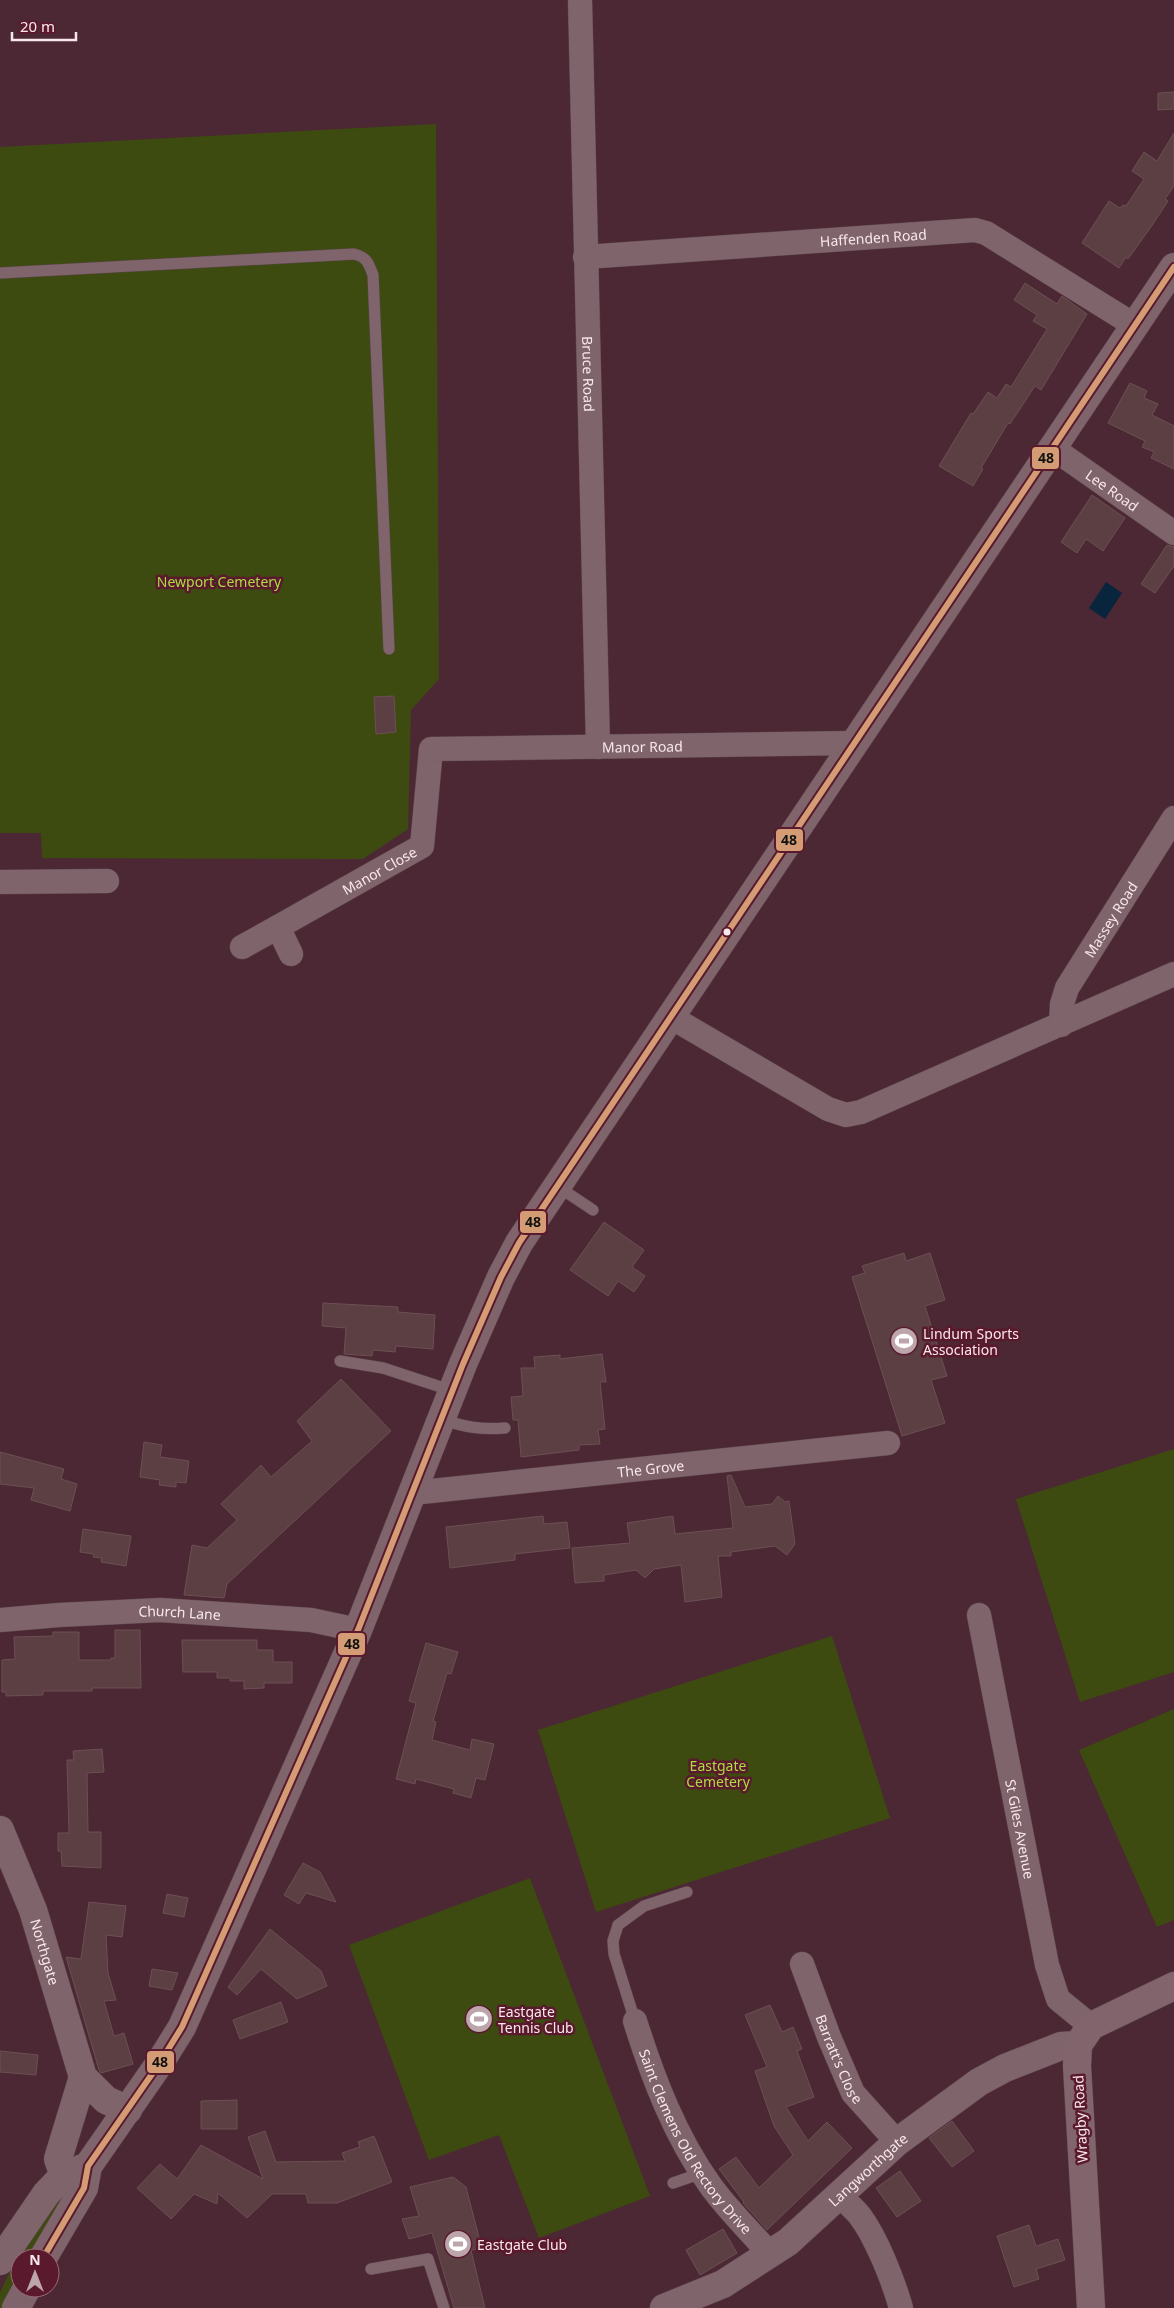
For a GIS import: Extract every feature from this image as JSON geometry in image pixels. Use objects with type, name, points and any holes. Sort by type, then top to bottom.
[{"type":"main road","points":[[1085,2036],[1174,1986]]},
{"type":"main road","name":"Wragby Road","points":[[1085,2036],[1077,2066],[1091,2308]]},
{"type":"street","name":"Bruce Road","points":[[580,0],[598,747]]},
{"type":"street","name":"Haffenden Road","points":[[585,257],[975,230],[986,233],[1134,325]]},
{"type":"street","points":[[0,2261],[46,2194],[76,2170],[128,2110],[182,2027],[358,1630],[452,1391],[501,1277],[518,1243],[852,743],[1174,267]]},
{"type":"street","name":"Lee Road","points":[[1051,448],[1174,533]]},
{"type":"street","name":"Manor Road","points":[[431,749],[852,743]]},
{"type":"street","name":"Manor Close","points":[[278,927],[422,846],[431,749]]},
{"type":"street","name":"Massey Road","points":[[1061,1025],[1062,1004],[1067,988],[1174,818]]},
{"type":"street","points":[[0,882],[107,881]]},
{"type":"street","points":[[242,947],[278,927],[291,954]]},
{"type":"street","points":[[670,1016],[828,1109],[846,1115],[860,1112],[1174,974]]},
{"type":"street","name":"The Grove","points":[[412,1493],[888,1443]]},
{"type":"street","name":"Church Lane","points":[[0,1620],[160,1610],[311,1620],[358,1630]]},
{"type":"street","name":"St Giles Avenue","points":[[979,1615],[1047,1965],[1058,1999],[1085,2036]]},
{"type":"street","name":"Northgate","points":[[0,1830],[33,1910],[83,2077],[106,2100],[128,2110]]},
{"type":"street","name":"Barratt's Close","points":[[802,1964],[829,2037],[853,2093],[897,2142]]},
{"type":"street","name":"Saint Clemens Old Rectory Drive","points":[[635,2021],[666,2107],[702,2173],[770,2254]]},
{"type":"street","name":"Langworthgate","points":[[664,2308],[722,2284],[788,2242],[838,2194],[897,2142],[979,2082],[1085,2036]]},
{"type":"street","points":[[49,2248],[84,2188],[76,2170],[58,2159],[83,2077]]},
{"type":"street","points":[[838,2194],[860,2216],[867,2228],[889,2275],[901,2308]]},
{"type":"lane","points":[[0,273],[354,254],[362,256],[369,262],[373,275],[389,648]]},
{"type":"lane","points":[[557,1185],[593,1210]]},
{"type":"lane","points":[[340,1361],[383,1368],[452,1391]]},
{"type":"lane","points":[[441,1419],[464,1427],[481,1430],[505,1428]]},
{"type":"lane","points":[[635,2021],[614,1954],[613,1941],[618,1926],[644,1906],[687,1892]]},
{"type":"lane","points":[[673,2183],[702,2173]]},
{"type":"lane","points":[[371,2269],[428,2259],[444,2308]]},
{"type":"green space","name":"Newport Cemetery","points":[[436,124],[439,679],[411,710],[408,829],[363,859],[42,858],[41,833],[0,833],[0,147]]},
{"type":"green space","points":[[1174,1449],[1174,1672],[1080,1702],[1016,1499]]},
{"type":"green space","name":"Eastgate Cemetery","points":[[832,1636],[890,1818],[596,1912],[538,1730]]},
{"type":"green space","points":[[1174,1709],[1174,1920],[1157,1927],[1079,1750]]},
{"type":"green space","name":"Eastgate Tennis Club","points":[[530,1878],[650,2196],[539,2238],[499,2135],[429,2160],[349,1945]]},
{"type":"green space","points":[[74,2175],[40,2248],[23,2248]]},
{"type":"green space","points":[[10,2271],[10,2298],[14,2298],[9,2308],[0,2308],[0,2293]]},
{"type":"water","points":[[1106,582],[1122,593],[1105,619],[1089,608]]},
{"type":"building","points":[[1174,92],[1174,109],[1158,110],[1158,93]]},
{"type":"building","points":[[1174,133],[1174,186],[1165,199],[1168,201],[1128,259],[1126,257],[1119,268],[1082,243],[1109,201],[1120,208],[1123,205],[1126,206],[1144,179],[1132,171],[1144,152],[1157,161]]},
{"type":"building","points":[[1025,283],[1057,304],[1062,296],[1087,314],[1041,390],[1035,386],[1010,424],[1008,423],[981,468],[983,469],[973,486],[939,466],[971,413],[973,414],[988,392],[997,398],[1006,384],[1011,387],[1047,329],[1033,321],[1037,315],[1014,300]]},
{"type":"building","points":[[1130,383],[1147,391],[1144,398],[1158,404],[1152,415],[1174,426],[1174,469],[1151,458],[1154,452],[1142,447],[1145,441],[1108,423]]},
{"type":"building","points":[[1092,495],[1125,518],[1103,551],[1086,539],[1077,553],[1061,542]]},
{"type":"building","points":[[1167,545],[1174,547],[1174,566],[1155,593],[1141,584]]},
{"type":"building","points":[[394,696],[396,732],[376,734],[374,697]]},
{"type":"building","points":[[604,1222],[644,1250],[632,1267],[645,1276],[634,1292],[618,1281],[608,1296],[570,1270]]},
{"type":"building","name":"Lindum Sports Association","points":[[904,1253],[906,1261],[930,1253],[945,1300],[925,1306],[947,1376],[931,1380],[945,1423],[902,1436],[852,1277],[865,1273],[862,1266]]},
{"type":"building","points":[[323,1303],[398,1307],[398,1312],[435,1315],[433,1349],[396,1346],[395,1352],[373,1350],[372,1356],[344,1354],[346,1328],[322,1326]]},
{"type":"building","points":[[602,1354],[606,1382],[600,1382],[605,1429],[598,1430],[600,1444],[579,1445],[579,1450],[521,1457],[518,1420],[513,1420],[511,1397],[523,1396],[521,1368],[535,1368],[534,1357],[560,1355],[560,1359]]},
{"type":"building","points":[[341,1379],[391,1431],[227,1584],[224,1598],[184,1595],[192,1545],[207,1548],[237,1520],[221,1504],[261,1465],[271,1477],[312,1441],[297,1421]]},
{"type":"building","points":[[144,1442],[162,1445],[160,1457],[189,1461],[186,1483],[176,1482],[176,1487],[159,1485],[160,1480],[140,1477]]},
{"type":"building","points":[[0,1452],[64,1469],[61,1479],[77,1484],[70,1511],[31,1500],[34,1488],[0,1484]]},
{"type":"building","points":[[731,1475],[745,1507],[772,1504],[778,1496],[785,1502],[789,1501],[795,1544],[787,1555],[775,1546],[731,1552],[731,1556],[718,1556],[722,1597],[685,1602],[681,1565],[654,1569],[645,1578],[636,1570],[604,1575],[604,1581],[575,1583],[572,1548],[630,1543],[627,1523],[673,1516],[675,1534],[733,1528],[727,1476]]},
{"type":"building","points":[[543,1516],[544,1524],[567,1522],[570,1548],[515,1554],[515,1560],[450,1568],[446,1527]]},
{"type":"building","points":[[83,1529],[131,1536],[126,1566],[101,1562],[102,1558],[93,1557],[94,1554],[80,1552]]},
{"type":"building","points":[[115,1630],[140,1630],[141,1688],[43,1691],[43,1695],[6,1696],[6,1692],[2,1692],[2,1660],[15,1659],[14,1637],[53,1636],[53,1632],[79,1632],[79,1660],[111,1660],[111,1658],[115,1658]]},
{"type":"building","points":[[182,1640],[257,1640],[257,1650],[273,1650],[273,1662],[292,1662],[292,1683],[264,1683],[264,1688],[244,1689],[244,1681],[230,1681],[230,1678],[217,1678],[217,1672],[183,1672]]},
{"type":"building","points":[[426,1643],[458,1652],[451,1674],[447,1673],[433,1721],[436,1722],[432,1740],[470,1750],[472,1739],[494,1744],[485,1780],[476,1778],[471,1798],[453,1793],[454,1789],[416,1779],[415,1784],[396,1779],[416,1703],[409,1701]]},
{"type":"building","points":[[102,1749],[104,1772],[87,1773],[88,1832],[101,1832],[101,1868],[62,1866],[61,1851],[58,1851],[58,1833],[69,1833],[67,1760],[74,1760],[73,1751]]},
{"type":"building","points":[[303,1863],[320,1872],[336,1902],[306,1893],[299,1904],[284,1895]]},
{"type":"building","points":[[167,1894],[188,1898],[184,1917],[163,1913]]},
{"type":"building","points":[[89,1902],[126,1906],[122,1937],[106,1935],[108,1973],[116,2000],[104,2001],[114,2036],[124,2033],[133,2064],[101,2073],[66,1957],[81,1959]]},
{"type":"building","points":[[270,1929],[321,1971],[327,1986],[297,1999],[261,1969],[237,1995],[228,1987]]},
{"type":"building","points":[[152,1969],[178,1973],[172,1990],[149,1986]]},
{"type":"building","points":[[281,2002],[288,2022],[240,2039],[233,2020]]},
{"type":"building","points":[[770,2005],[782,2032],[793,2027],[802,2049],[797,2051],[814,2097],[786,2107],[808,2141],[827,2122],[852,2148],[767,2230],[743,2203],[719,2169],[736,2157],[759,2188],[793,2155],[774,2126],[755,2071],[767,2067],[745,2015]]},
{"type":"building","points":[[0,2051],[38,2055],[36,2075],[0,2072]]},
{"type":"building","points":[[237,2100],[237,2129],[201,2129],[201,2101]]},
{"type":"building","points":[[952,2121],[974,2151],[952,2167],[929,2138]]},
{"type":"building","points":[[265,2131],[276,2162],[345,2161],[342,2153],[360,2147],[358,2142],[374,2136],[392,2182],[337,2203],[308,2203],[306,2194],[272,2194],[247,2218],[218,2193],[217,2204],[194,2194],[171,2219],[137,2188],[160,2164],[177,2179],[201,2145],[263,2179],[248,2137]]},
{"type":"building","points":[[900,2171],[921,2201],[897,2217],[876,2188]]},
{"type":"building","name":"Eastgate Club","points":[[453,2177],[466,2187],[482,2249],[471,2250],[485,2308],[454,2308],[432,2233],[409,2239],[402,2219],[419,2216],[410,2187]]},
{"type":"building","points":[[1029,2225],[1036,2246],[1058,2239],[1065,2260],[1036,2269],[1039,2279],[1014,2287],[997,2236]]},
{"type":"building","points":[[723,2229],[737,2253],[700,2275],[686,2250]]},
{"type":"transit line","name":"48","points":[[49,2248],[84,2188],[88,2166],[159,2064],[182,2027],[358,1630],[463,1364],[501,1277],[519,1243],[1174,267]]},
{"type":"place","name":"Lindum Sports Association","points":[[904,1341]]},
{"type":"place","name":"Eastgate Tennis Club","points":[[479,2019]]},
{"type":"place","name":"Eastgate Club","points":[[458,2244]]}]
